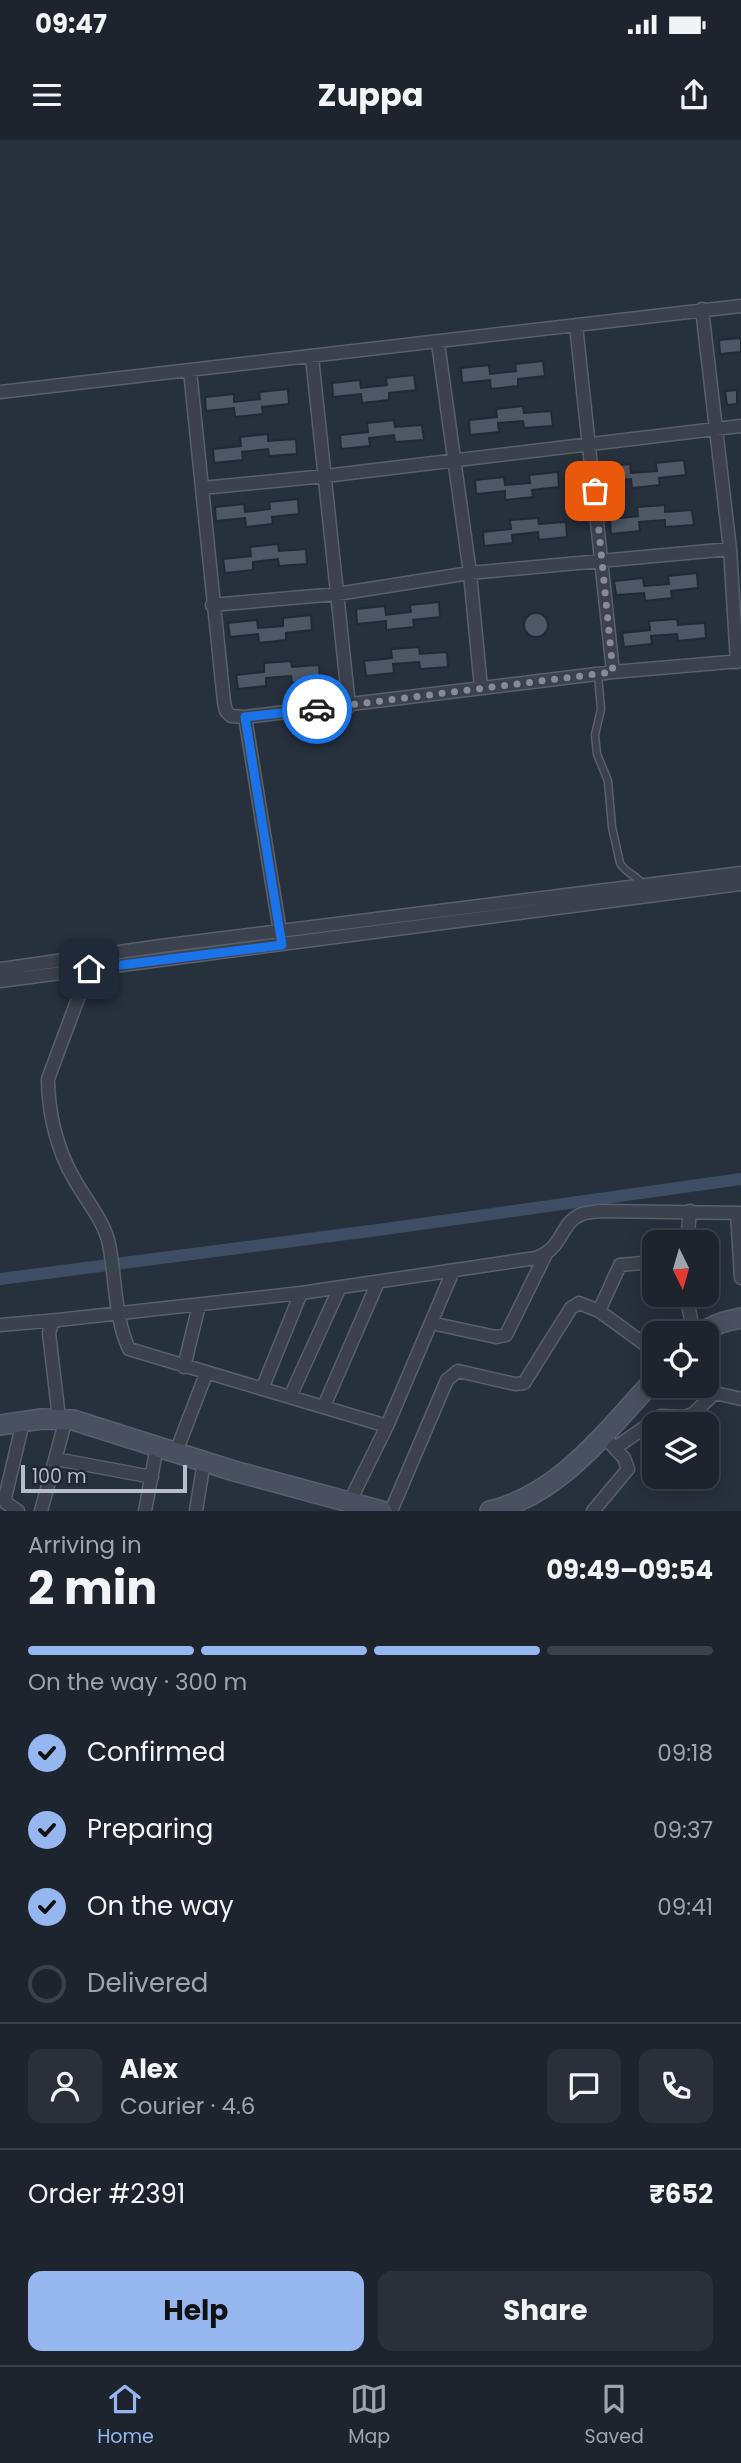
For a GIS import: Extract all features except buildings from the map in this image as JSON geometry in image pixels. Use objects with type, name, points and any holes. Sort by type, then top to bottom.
[{"type":"street","points":[[0,392],[741,306]]},
{"type":"street","points":[[190,371],[212,605],[226,711],[231,716],[245,717],[349,706],[613,672],[739,661],[730,549],[702,309]]},
{"type":"street","points":[[576,326],[613,672]]},
{"type":"street","points":[[438,343],[470,573],[481,688]]},
{"type":"street","points":[[312,357],[349,706]]},
{"type":"street","points":[[202,488],[590,446],[741,426]]},
{"type":"street","points":[[212,605],[337,594],[470,573],[730,549]]},
{"type":"street","points":[[245,717],[282,945]]},
{"type":"street","points":[[0,969],[741,873]]},
{"type":"street","points":[[0,981],[741,884]]},
{"type":"street","points":[[89,969],[48,1079],[48,1094],[65,1162],[109,1241],[113,1279],[129,1349],[387,1426]]},
{"type":"street","points":[[0,1325],[199,1306],[536,1258],[554,1249],[568,1224],[582,1214],[600,1211],[739,1213],[741,1278]]},
{"type":"street","points":[[688,1230],[690,1211]]},
{"type":"street","points":[[431,1323],[496,1337],[506,1335],[546,1254]]},
{"type":"street","points":[[599,1311],[620,1265],[642,1263]]},
{"type":"street","points":[[349,1503],[387,1426],[453,1271]]},
{"type":"street","points":[[324,1406],[378,1282]]},
{"type":"street","points":[[290,1397],[340,1287]]},
{"type":"street","points":[[262,1389],[301,1293]]},
{"type":"street","points":[[391,1511],[450,1376],[458,1371],[515,1384],[524,1383],[575,1304],[579,1303],[599,1311],[642,1342]]},
{"type":"street","points":[[184,1367],[199,1306]]},
{"type":"street","points":[[719,1324],[741,1318]]},
{"type":"street","points":[[41,1511],[56,1459],[63,1419],[49,1333],[52,1323],[58,1320]]},
{"type":"street","points":[[145,1511],[152,1477],[206,1374]]},
{"type":"street","points":[[490,1511],[528,1498],[609,1441],[662,1416],[678,1418],[694,1413],[715,1393],[741,1398]]},
{"type":"street","points":[[609,1441],[642,1396]]},
{"type":"street","points":[[0,1425],[63,1419],[382,1511]]},
{"type":"street","points":[[18,1511],[6,1503],[5,1498],[23,1422]]},
{"type":"street","points":[[593,1511],[628,1469],[624,1458],[609,1441]]},
{"type":"street","points":[[56,1459],[152,1477]]},
{"type":"street","points":[[196,1511],[204,1461]]},
{"type":"lane","points":[[598,675],[601,709],[595,735],[597,754],[608,781],[612,827],[620,863],[643,885]]},
{"type":"waterway","points":[[0,1279],[741,1179]]},
{"type":"way so far","points":[[317,709],[613,672],[595,491]]},
{"type":"route","points":[[89,969],[282,945],[245,717],[317,709]]}]
